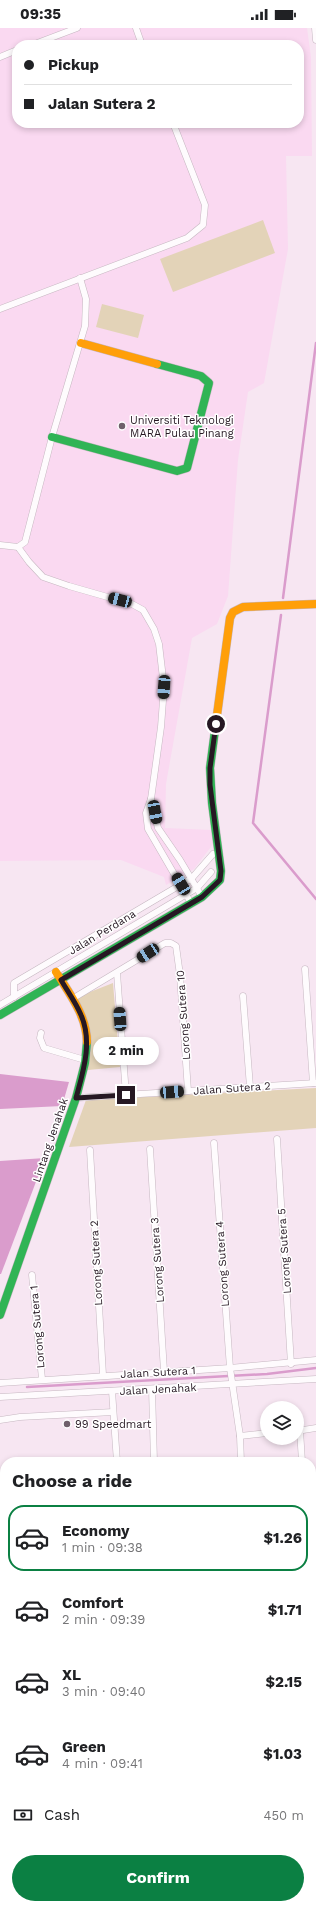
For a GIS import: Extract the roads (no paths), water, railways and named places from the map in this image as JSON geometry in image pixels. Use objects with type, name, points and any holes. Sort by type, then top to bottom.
[{"type":"main road","points":[[52,437],[177,471],[187,468],[208,383],[206,379],[201,376],[81,343]]},
{"type":"main road","name":"Jalan Perdana","points":[[0,1015],[202,897],[216,885],[221,876],[212,802],[210,768],[230,618],[233,612],[243,607],[316,604]]},
{"type":"main road","name":"Lintang Jenahak","points":[[0,1315],[58,1153],[76,1098],[85,1060],[87,1039],[82,1016],[56,972]]},
{"type":"street","points":[[45,40],[77,28]]},
{"type":"street","points":[[136,28],[140,40]]},
{"type":"street","points":[[315,28],[316,40]]},
{"type":"street","points":[[1,54],[12,51]]},
{"type":"street","points":[[0,309],[186,238],[203,225],[204,205],[175,128]]},
{"type":"street","points":[[0,545],[18,547],[25,542],[52,437],[85,326],[86,299],[80,278]]},
{"type":"street","points":[[18,547],[28,562],[43,577],[132,604],[142,610],[154,629],[159,644],[164,687],[161,727],[151,799],[146,813],[148,829],[191,903]]},
{"type":"street","points":[[151,799],[158,828],[192,878],[202,897]]},
{"type":"street","points":[[14,997],[14,983],[192,878],[213,854]]},
{"type":"street","name":"Jalan Perdana","points":[[0,1005],[197,888],[211,872]]},
{"type":"street","name":"Lorong Sutera 10","points":[[117,973],[165,943],[171,943],[176,946],[178,953],[188,1091]]},
{"type":"street","points":[[304,969],[314,1083]]},
{"type":"street","points":[[72,999],[117,973],[126,1095]]},
{"type":"street","points":[[243,996],[250,1087]]},
{"type":"street","points":[[41,1033],[40,1038],[44,1048],[85,1060]]},
{"type":"street","name":"Jalan Sutera 2","points":[[76,1098],[314,1083]]},
{"type":"street","name":"Lorong Sutera 5","points":[[277,1139],[291,1364]]},
{"type":"street","name":"Lorong Sutera 4","points":[[214,1143],[230,1368],[240,1436],[241,1457]]},
{"type":"street","name":"Lorong Sutera 3","points":[[150,1149],[164,1372]]},
{"type":"street","name":"Lorong Sutera 2","points":[[90,1150],[103,1375]]},
{"type":"street","name":"Lorong Sutera 1","points":[[32,1275],[42,1379]]},
{"type":"street","name":"Jalan Sutera 1","points":[[0,1383],[103,1375],[291,1364],[316,1360]]},
{"type":"street","name":"Jalan Jenahak","points":[[0,1398],[316,1379]]},
{"type":"street","points":[[152,1389],[154,1457]]},
{"type":"street","points":[[112,1391],[117,1457]]},
{"type":"street","points":[[0,1420],[20,1417],[113,1412]]},
{"type":"street","points":[[304,1429],[316,1428]]},
{"type":"street","points":[[240,1436],[260,1434]]},
{"type":"street","points":[[300,1445],[301,1457]]},
{"type":"waterway","points":[[283,598],[316,343]]},
{"type":"waterway","points":[[281,615],[253,823],[316,899]]},
{"type":"waterway","points":[[27,1387],[267,1374],[316,1368]]},
{"type":"place","name":"Universiti Teknologi MARA Pulau Pinang","points":[[122,426]]},
{"type":"place","name":"99 Speedmart","points":[[67,1424]]}]
